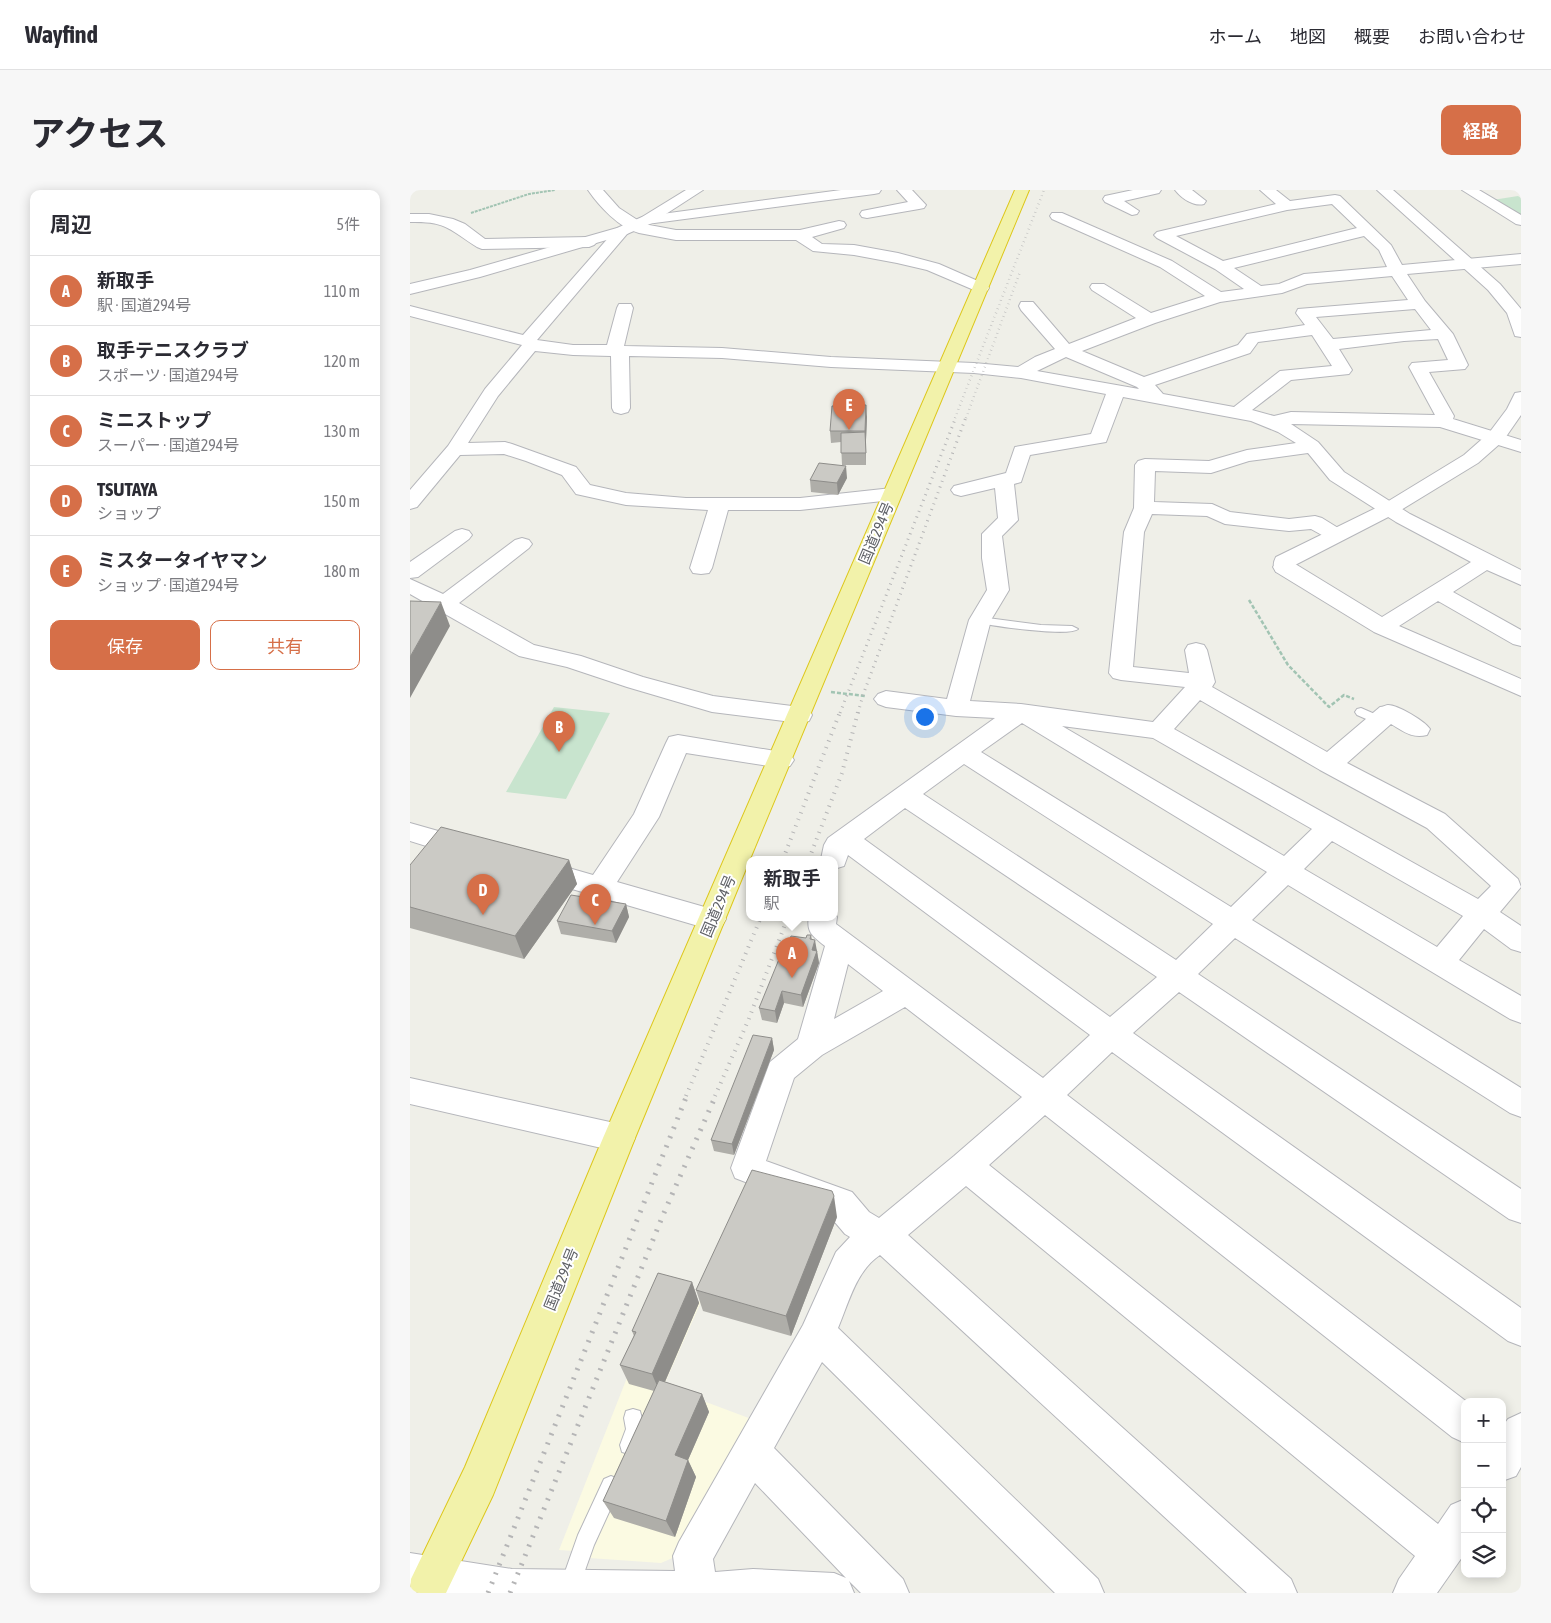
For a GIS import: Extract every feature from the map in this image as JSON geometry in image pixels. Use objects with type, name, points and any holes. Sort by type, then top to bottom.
[{"type":"highway","name":"国道294号","points":[[423,1581],[479,1481],[619,1138],[1022,190]]},
{"type":"street","points":[[595,190],[614,211],[639,228],[676,235],[800,235],[839,225]]},
{"type":"street","points":[[410,290],[589,242],[634,225],[696,190]]},
{"type":"street","points":[[410,502],[455,449],[492,393],[529,343],[634,225],[874,190]]},
{"type":"street","points":[[867,214],[918,205],[904,190]]},
{"type":"street","points":[[1132,211],[1110,199],[1154,190]]},
{"type":"street","points":[[1182,190],[1199,201]]},
{"type":"street","points":[[1267,190],[1287,206]]},
{"type":"street","points":[[1384,190],[1494,286],[1515,312],[1521,332]]},
{"type":"street","points":[[1469,190],[1521,221]]},
{"type":"street","points":[[1258,291],[1221,266],[1162,235],[1287,206],[1335,199],[1386,248],[1397,272],[1419,304],[1444,334],[1459,365],[1418,367],[1445,416],[1442,421]]},
{"type":"street","points":[[1057,216],[1166,264],[1218,296]]},
{"type":"street","points":[[410,218],[422,217],[439,220],[462,228],[469,236],[482,244],[589,242]]},
{"type":"street","points":[[1221,266],[1369,230]]},
{"type":"street","points":[[800,235],[818,248],[854,250],[898,258],[933,267],[981,288]]},
{"type":"street","points":[[1021,373],[1042,360],[1149,319],[1218,296],[1282,288],[1304,278],[1397,272],[1521,259]]},
{"type":"street","points":[[1098,288],[1149,319]]},
{"type":"street","points":[[1238,412],[1286,375],[1343,370],[1328,345],[1304,313],[1419,304]]},
{"type":"street","points":[[1027,306],[1066,351],[1143,383],[1157,398]]},
{"type":"street","points":[[621,408],[617,350],[625,308]]},
{"type":"street","points":[[410,311],[529,343],[573,350],[722,353],[831,362],[948,366],[1021,373],[1238,412],[1288,428],[1312,447],[1328,469],[1388,509],[1521,579]]},
{"type":"street","points":[[1143,383],[1244,349],[1253,338],[1316,329]]},
{"type":"street","points":[[1328,345],[1404,336],[1444,334]]},
{"type":"street","points":[[961,490],[1014,478],[1022,451],[1099,438],[1116,391]]},
{"type":"street","points":[[1521,397],[1516,409],[1496,437],[1471,459],[1388,509],[1284,562],[1284,567],[1382,627],[1521,688]]},
{"type":"street","points":[[1273,422],[1291,418],[1442,421],[1521,446]]},
{"type":"street","points":[[1312,447],[1247,456],[1211,467],[1192,468],[1145,465],[1144,508],[1134,532],[1121,673],[1201,686],[1329,764],[1436,821],[1508,886],[1481,913],[1441,962]]},
{"type":"street","points":[[455,449],[505,448],[569,471],[583,490],[634,500],[686,504],[800,504],[892,494]]},
{"type":"street","points":[[956,708],[980,620],[998,590],[993,558],[992,534],[1008,520],[1004,479]]},
{"type":"street","points":[[701,568],[720,504]]},
{"type":"street","points":[[1144,508],[1212,510],[1225,518],[1289,524],[1315,522],[1336,535]]},
{"type":"street","points":[[410,572],[462,534]]},
{"type":"street","points":[[445,603],[522,544]]},
{"type":"street","points":[[1382,627],[1487,561]]},
{"type":"street","points":[[410,586],[445,603],[527,651],[573,661],[635,682],[712,704],[800,715]]},
{"type":"street","points":[[1437,592],[1521,639]]},
{"type":"street","points":[[1196,650],[1201,686]]},
{"type":"street","points":[[1159,731],[1201,686]]},
{"type":"street","points":[[886,699],[956,708],[1021,712],[1159,731],[1481,913],[1521,941]]},
{"type":"street","points":[[1021,712],[905,794],[840,849],[1111,1034],[1521,1329]]},
{"type":"street","points":[[1021,712],[1521,1011]]},
{"type":"street","points":[[1329,764],[1367,712],[1388,713],[1418,729]]},
{"type":"street","points":[[599,886],[646,817],[678,743],[781,760]]},
{"type":"street","points":[[963,752],[1521,1104]]},
{"type":"street","points":[[905,794],[1521,1208]]},
{"type":"street","points":[[697,1592],[692,1556],[816,1336],[848,1263],[860,1249],[893,1227],[966,1166],[1111,1034],[1178,976],[1329,828]]},
{"type":"street","points":[[410,832],[712,919]]},
{"type":"street","points":[[811,1046],[832,929],[907,992],[1044,1096],[1461,1421]]},
{"type":"street","points":[[907,992],[811,1046],[780,1071],[747,1168],[840,1203],[858,1223],[895,1245],[1277,1593]]},
{"type":"street","points":[[410,1091],[619,1138]]},
{"type":"street","points":[[966,1166],[1442,1553]]},
{"type":"street","points":[[816,1336],[826,1341],[1084,1593]]},
{"type":"street","points":[[752,1451],[889,1593]]},
{"type":"street","points":[[1413,1593],[1461,1525]]},
{"type":"street","points":[[423,1581],[512,1589],[834,1593]]},
{"type":"lane","points":[[980,620],[1041,628],[1072,629]]},
{"type":"lane","points":[[569,1589],[585,1542],[636,1430],[633,1418]]},
{"type":"path","points":[[439,220],[476,212],[489,206],[529,194],[555,190]]},
{"type":"path","points":[[1249,600],[1288,665],[1329,707],[1344,695],[1367,712]]},
{"type":"path","points":[[811,690],[886,699]]},
{"type":"shaded area","points":[[1518,196],[1521,198],[1521,221],[1486,201]]},
{"type":"shaded area","points":[[554,707],[610,713],[566,799],[506,792]]},
{"type":"shaded area","points":[[662,1289],[701,1302],[590,1552],[559,1550]]},
{"type":"shaded area","points":[[666,1387],[754,1420],[677,1556],[661,1563],[589,1558]]},
{"type":"building","points":[[866,405],[865,431],[830,431],[832,406]]},
{"type":"building","points":[[865,432],[866,453],[841,453],[841,433]]},
{"type":"building","points":[[819,463],[846,466],[837,483],[810,480]]},
{"type":"building","points":[[410,601],[441,602],[410,657]]},
{"type":"building","points":[[441,827],[569,860],[515,936],[410,907],[410,865]]},
{"type":"building","points":[[571,895],[626,904],[612,931],[557,921]]},
{"type":"building","points":[[807,935],[811,935],[810,939],[815,940],[812,950],[817,951],[801,995],[782,991],[775,1011],[759,1008],[784,947],[787,947],[791,936],[806,938]]},
{"type":"building","points":[[753,1035],[772,1038],[732,1144],[711,1140]]},
{"type":"building","points":[[752,1170],[832,1191],[834,1196],[786,1316],[696,1290]]},
{"type":"building","points":[[658,1273],[692,1282],[652,1374],[620,1365],[636,1332],[632,1331]]},
{"type":"building","points":[[659,1380],[702,1394],[675,1455],[688,1460],[666,1521],[603,1501]]},
{"type":"railway","points":[[955,418],[1044,190]]},
{"type":"railway","points":[[966,418],[1020,272]]},
{"type":"railway","points":[[840,713],[956,417]]},
{"type":"railway","points":[[858,713],[966,417]]},
{"type":"railway","points":[[784,856],[840,712]]},
{"type":"railway","points":[[810,856],[842,773],[858,712]]},
{"type":"railway","points":[[686,1096],[759,921]]},
{"type":"railway","points":[[715,1096],[748,1021],[786,921]]},
{"type":"railway","points":[[488,1593],[687,1095]]},
{"type":"railway","points":[[510,1593],[663,1215],[716,1095]]},
{"type":"place","name":"ミスタータイヤマン","points":[[849,430]]},
{"type":"place","name":"取手テニスクラブ","points":[[559,752]]},
{"type":"place","name":"TSUTAYA","points":[[483,915]]},
{"type":"place","name":"ミニストップ","points":[[595,925]]},
{"type":"place","name":"新取手","points":[[792,978]]}]
